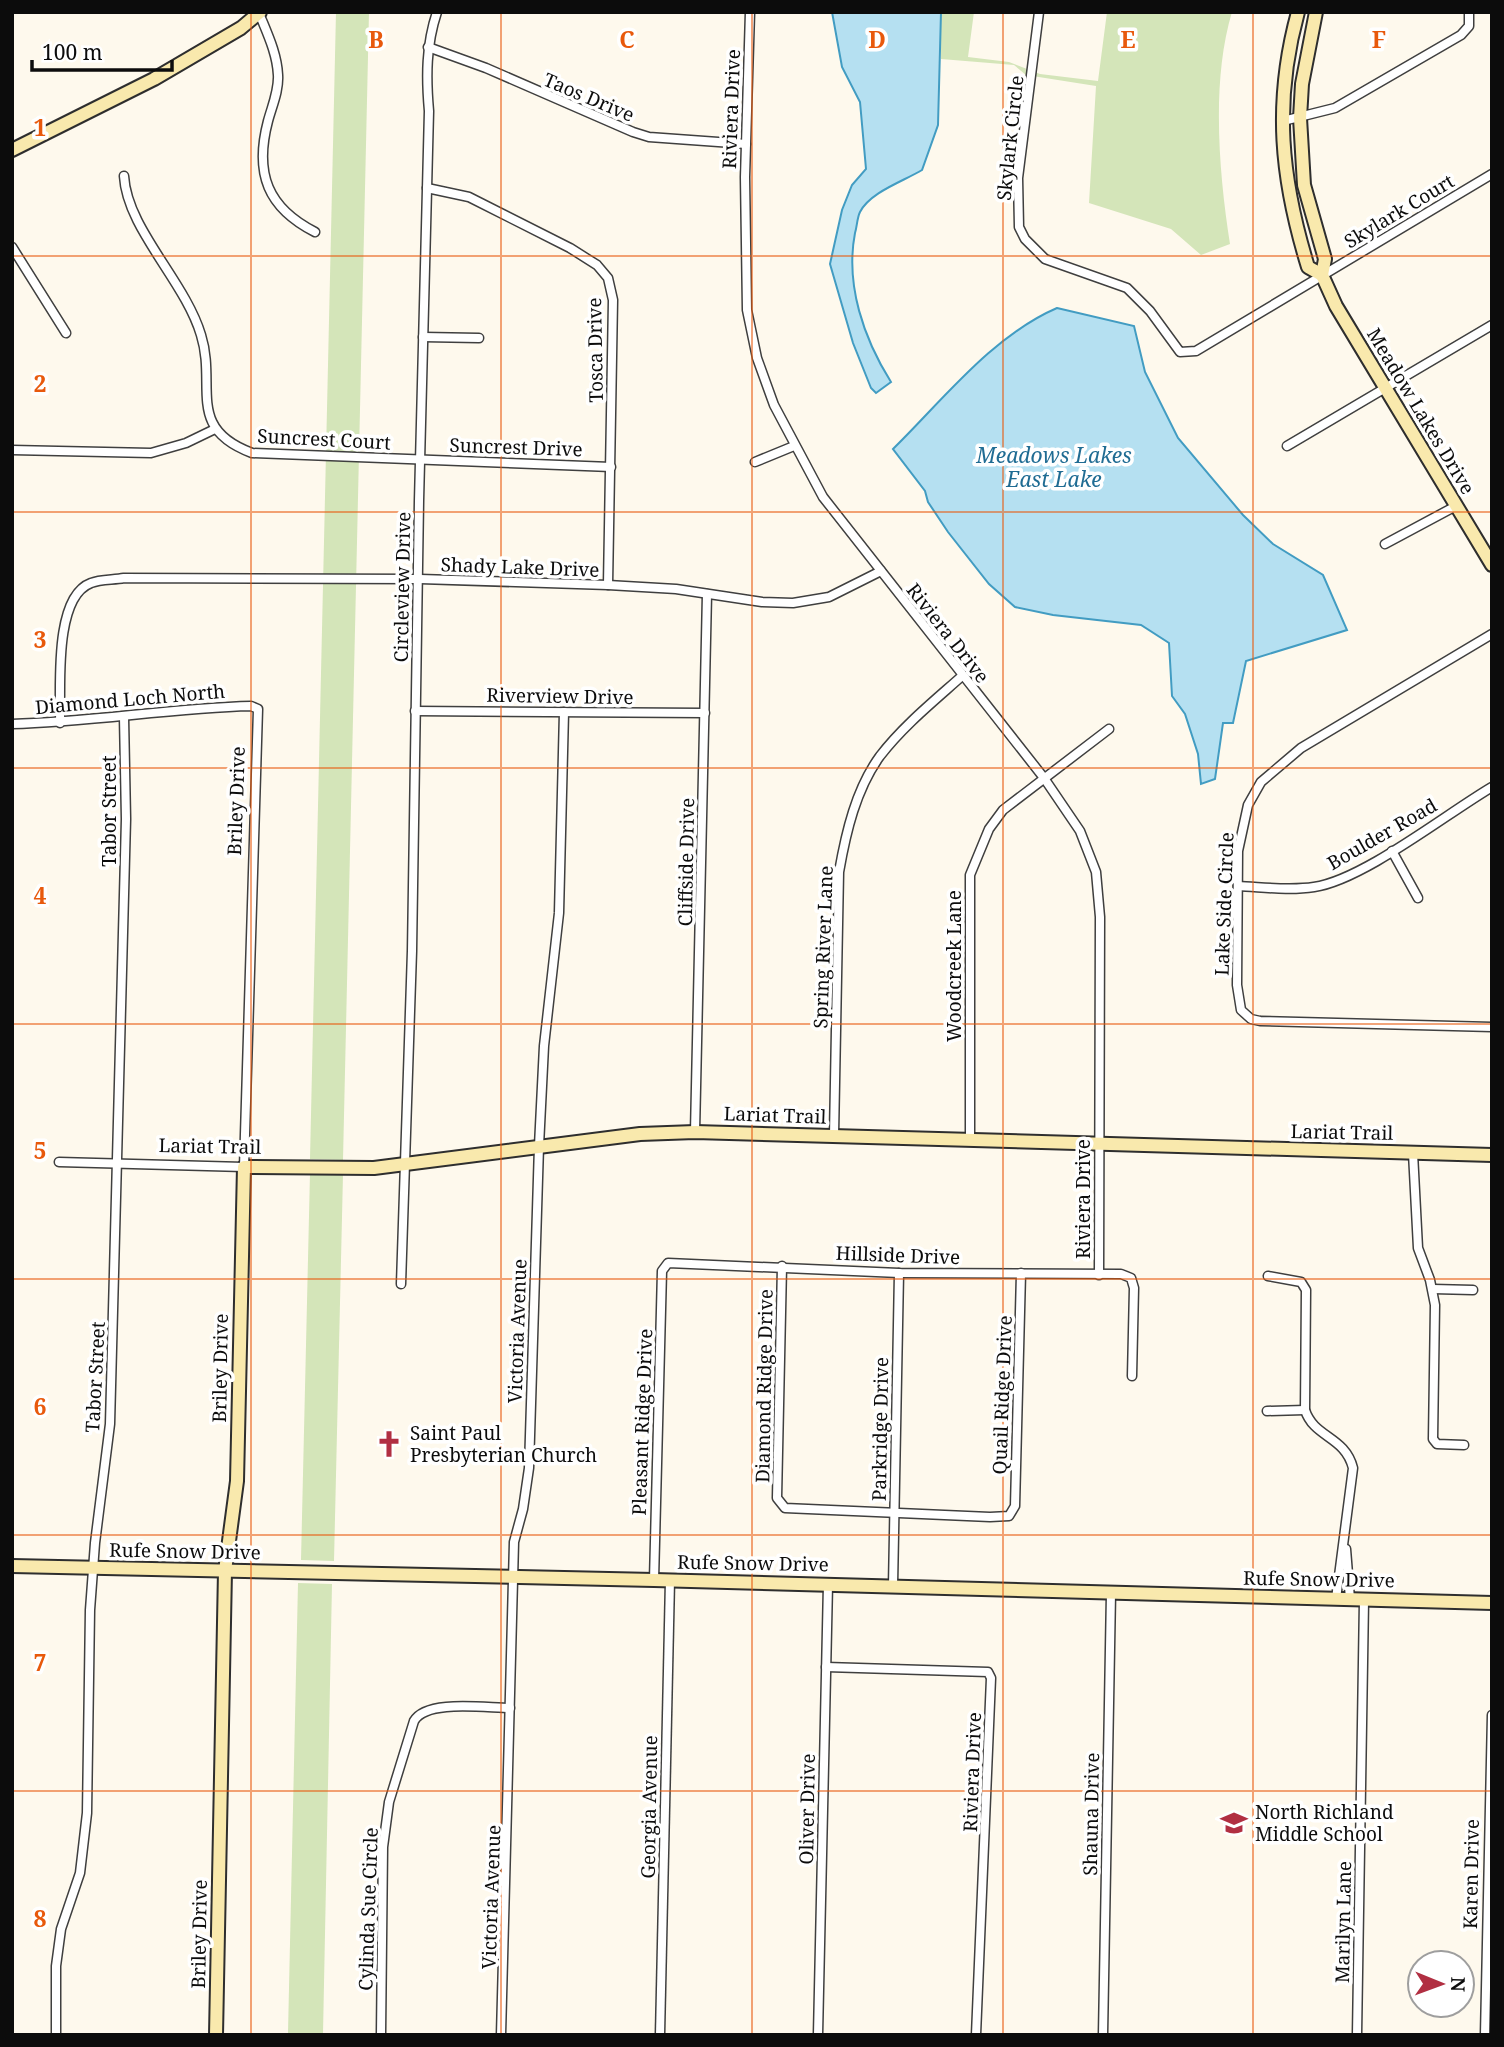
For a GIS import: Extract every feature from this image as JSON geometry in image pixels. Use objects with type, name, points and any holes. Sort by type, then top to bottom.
[{"type":"street","name":"Circleview Drive","points":[[401,1284],[412,951],[428,47],[437,12]]},
{"type":"street","name":"Riviera Drive","points":[[750,12],[746,144],[747,310],[757,358],[774,405],[823,497],[1044,778],[1080,831],[1096,872],[1100,917],[1099,1275]]},
{"type":"street","name":"Skylark Circle","points":[[1040,12],[1017,210],[1025,239],[1037,253],[1063,268],[1127,288],[1150,311],[1180,352],[1186,353],[1196,351],[1322,275]]},
{"type":"street","name":"Meadow Lakes Drive","points":[[1298,12],[1289,45],[1283,121],[1291,211],[1308,267],[1322,275]]},
{"type":"street","name":"Meadow Lakes Drive","points":[[1316,12],[1307,50],[1300,118],[1304,186],[1325,259],[1322,275],[1336,306],[1385,391],[1492,565]]},
{"type":"street","points":[[1283,121],[1335,108],[1461,35],[1468,26],[1469,12]]},
{"type":"street","points":[[12,150],[154,79],[241,28],[259,13],[271,44],[278,74],[278,90],[267,125],[264,156],[267,185],[274,202],[285,214],[315,232]]},
{"type":"street","name":"Taos Drive","points":[[428,47],[486,68],[649,137],[746,144]]},
{"type":"street","name":"Skylark Court","points":[[1322,275],[1492,174]]},
{"type":"street","points":[[12,450],[151,453],[187,443],[215,429],[209,418],[205,391],[202,336],[188,302],[128,202],[124,176]]},
{"type":"street","name":"Tosca Drive","points":[[427,188],[469,197],[570,248],[597,265],[608,278],[613,300],[608,585]]},
{"type":"street","points":[[12,247],[66,333]]},
{"type":"street","points":[[1286,446],[1385,391],[1492,326]]},
{"type":"street","points":[[424,337],[479,338]]},
{"type":"street","name":"Suncrest Court","points":[[215,429],[252,453],[420,460]]},
{"type":"street","points":[[755,462],[794,446]]},
{"type":"street","name":"Suncrest Drive","points":[[420,460],[611,467]]},
{"type":"street","points":[[1385,544],[1456,506]]},
{"type":"street","name":"Shady Lake Drive","points":[[60,723],[63,634],[69,608],[82,589],[90,583],[124,578],[419,579],[608,585],[762,602],[816,600],[846,589],[881,571]]},
{"type":"street","name":"Cliffside Drive","points":[[695,1132],[707,594]]},
{"type":"street","name":"Lake Side Circle","points":[[1492,634],[1301,748],[1261,782],[1248,805],[1242,825],[1237,985],[1241,1010],[1251,1018],[1492,1027]]},
{"type":"street","name":"Spring River Lane","points":[[834,1135],[839,872],[847,831],[862,789],[879,757],[901,732],[962,676]]},
{"type":"street","name":"Diamond Loch North","points":[[12,724],[60,723],[167,710],[251,706]]},
{"type":"street","name":"Briley Drive","points":[[216,2035],[225,1571],[237,1481],[258,709],[251,706]]},
{"type":"street","name":"Riverview Drive","points":[[415,711],[705,713]]},
{"type":"street","name":"Victoria Avenue","points":[[501,2035],[512,1576],[514,1542],[523,1509],[529,1468],[539,1146],[544,1046],[559,913],[564,712]]},
{"type":"street","name":"Tabor Street","points":[[56,2035],[56,1966],[61,1929],[80,1873],[87,1813],[94,1569],[110,1424],[125,833],[124,717]]},
{"type":"street","name":"Woodcreek Lane","points":[[970,1140],[970,875],[989,829],[1003,810],[1109,729]]},
{"type":"street","name":"Boulder Road","points":[[1238,886],[1315,887],[1336,881],[1392,851],[1492,787]]},
{"type":"street","points":[[1392,851],[1418,898]]},
{"type":"street","name":"Lariat Trail","points":[[60,1162],[374,1168],[640,1134],[695,1132],[1492,1155]]},
{"type":"street","points":[[1413,1153],[1418,1248],[1433,1289],[1433,1439],[1437,1444],[1464,1445]]},
{"type":"street","name":"Hillside Drive","points":[[663,1265],[782,1266],[899,1273],[1121,1274],[1132,1278],[1134,1288],[1132,1376]]},
{"type":"street","name":"Pleasant Ridge Drive","points":[[654,1580],[663,1265]]},
{"type":"street","name":"Diamond Ridge Drive","points":[[782,1266],[777,1458],[777,1498],[780,1505],[785,1508],[894,1513]]},
{"type":"street","name":"Parkridge Drive","points":[[894,1586],[899,1273]]},
{"type":"street","name":"Quail Ridge Drive","points":[[894,1513],[1009,1516],[1015,1506],[1021,1273]]},
{"type":"street","points":[[1268,1276],[1301,1282],[1306,1290],[1306,1410],[1313,1425],[1339,1443],[1350,1455],[1353,1477],[1336,1599]]},
{"type":"street","points":[[1433,1289],[1473,1290]]},
{"type":"street","points":[[1267,1411],[1306,1410]]},
{"type":"street","name":"Marilyn Lane","points":[[1344,1536],[1357,1600],[1357,2035]]},
{"type":"street","name":"Rufe Snow Drive","points":[[12,1566],[512,1576],[1492,1603]]},
{"type":"street","name":"Georgia Avenue","points":[[660,2035],[670,1580]]},
{"type":"street","name":"Oliver Drive","points":[[818,2035],[828,1584]]},
{"type":"street","name":"Shauna Drive","points":[[1103,2035],[1111,1593]]},
{"type":"street","name":"Riviera Drive","points":[[826,1667],[988,1672],[990,1678],[976,2035]]},
{"type":"street","name":"Cylinda Sue Circle","points":[[381,2035],[383,1847],[389,1802],[414,1721],[421,1712],[438,1708],[510,1708]]},
{"type":"street","name":"Karen Drive","points":[[1485,2035],[1489,1959],[1492,1715]]},
{"type":"green space","points":[[336,12],[369,12],[343,1160],[310,1159]]},
{"type":"green space","points":[[941,12],[974,12],[968,57],[1009,62],[1040,74],[1098,81],[1107,12],[1232,12],[1225,39],[1219,97],[1220,158],[1230,244],[1201,255],[1171,229],[1089,203],[1096,86],[1026,75],[1014,65],[941,59]]},
{"type":"green space","points":[[310,1173],[343,1174],[334,1561],[301,1560]]},
{"type":"green space","points":[[298,1583],[332,1584],[323,2034],[288,2033]]},
{"type":"water","points":[[832,12],[941,12],[938,125],[922,170],[871,199],[860,212],[855,233],[853,272],[859,311],[873,348],[891,382],[876,393],[871,388],[853,343],[830,264],[842,210],[852,185],[866,169],[860,102],[842,67]]},
{"type":"water","name":"Meadows Lakes East Lake","points":[[1057,308],[1134,326],[1145,372],[1178,438],[1243,515],[1273,544],[1323,575],[1347,630],[1246,661],[1233,723],[1223,723],[1215,779],[1201,784],[1198,754],[1185,714],[1172,696],[1169,643],[1141,625],[1053,615],[1015,607],[989,584],[948,532],[928,502],[925,491],[893,449],[989,352],[1033,320]]},
{"type":"place","name":"Saint Paul Presbyterian Church","points":[[389,1444]]},
{"type":"place","name":"North Richland Middle School","points":[[1234,1823]]}]
